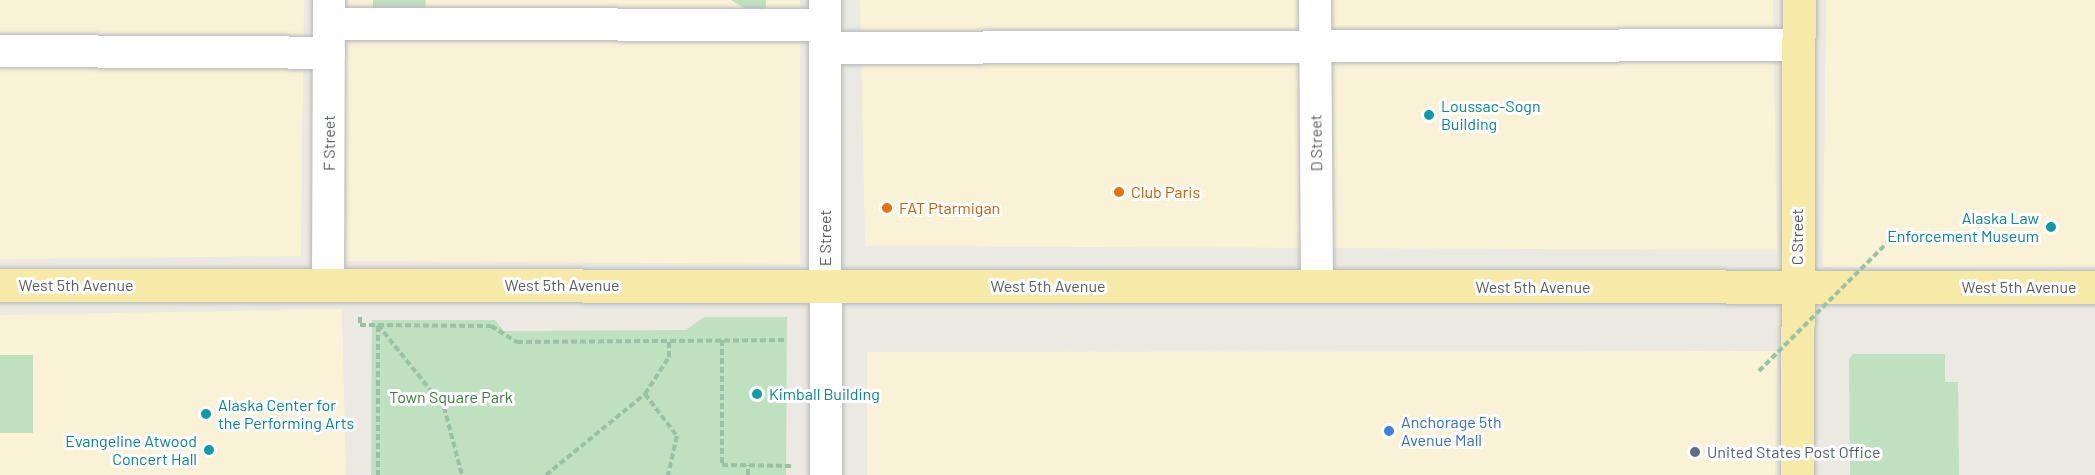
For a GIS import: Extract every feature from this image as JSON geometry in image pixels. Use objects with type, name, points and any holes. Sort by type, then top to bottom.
[{"type":"main road","name":"C Street","points":[[1797,475],[1799,0]]},
{"type":"main road","name":"West 5th Avenue","points":[[0,285],[2095,287]]},
{"type":"street","name":"D Street","points":[[1315,0],[1317,285]]},
{"type":"street","points":[[0,51],[329,26],[825,24],[1314,46],[1798,45]]},
{"type":"street","name":"E Street","points":[[825,24],[826,475]]},
{"type":"street","name":"F Street","points":[[328,285],[329,26]]},
{"type":"path","points":[[1759,371],[1894,236]]},
{"type":"path","points":[[360,285],[360,325],[491,326],[517,342],[787,340]]},
{"type":"path","points":[[378,325],[378,475]]},
{"type":"path","points":[[378,325],[444,407],[462,475]]},
{"type":"path","points":[[722,340],[722,465],[791,466]]},
{"type":"path","points":[[546,475],[645,394],[669,357],[669,342]]},
{"type":"path","points":[[645,394],[677,436],[668,475]]},
{"type":"path","points":[[748,465],[748,475]]},
{"type":"shaded area","points":[[0,0],[304,0],[301,256],[0,259]]},
{"type":"shaded area","points":[[345,0],[800,0],[800,264],[342,261]]},
{"type":"shaded area","points":[[860,0],[1773,0],[1777,250],[865,246]]},
{"type":"shaded area","points":[[1826,0],[2095,0],[2095,266],[1823,267]]},
{"type":"shaded area","name":"Alaska Center for the Performing Arts","points":[[342,309],[346,475],[0,475],[0,315]]},
{"type":"shaded area","name":"Anchorage 5th Avenue Mall","points":[[1777,351],[1775,475],[867,475],[867,352]]},
{"type":"green space","points":[[373,0],[426,0],[425,9],[373,11]]},
{"type":"green space","points":[[731,0],[766,0],[766,9],[747,10]]},
{"type":"green space","name":"Town Square Park","points":[[704,317],[787,317],[786,475],[371,475],[372,320],[495,320],[504,331],[686,330]]},
{"type":"green space","points":[[1853,354],[1945,354],[1945,382],[1958,382],[1959,475],[1850,475],[1849,359]]},
{"type":"green space","points":[[0,355],[33,355],[33,433],[0,433]]},
{"type":"place","name":"Loussac-Sogn Building","points":[[1429,115]]},
{"type":"place","name":"Club Paris","points":[[1119,192]]},
{"type":"place","name":"FAT Ptarmigan","points":[[887,208]]},
{"type":"place","name":"Alaska Law Enforcement Museum","points":[[2051,227]]},
{"type":"place","name":"Kimball Building","points":[[757,394]]},
{"type":"place","name":"Alaska Center for the Performing Arts","points":[[206,414]]},
{"type":"place","name":"Anchorage 5th Avenue Mall","points":[[1389,431]]},
{"type":"place","name":"Evangeline Atwood Concert Hall","points":[[209,450]]},
{"type":"place","name":"United States Post Office","points":[[1695,452]]}]
